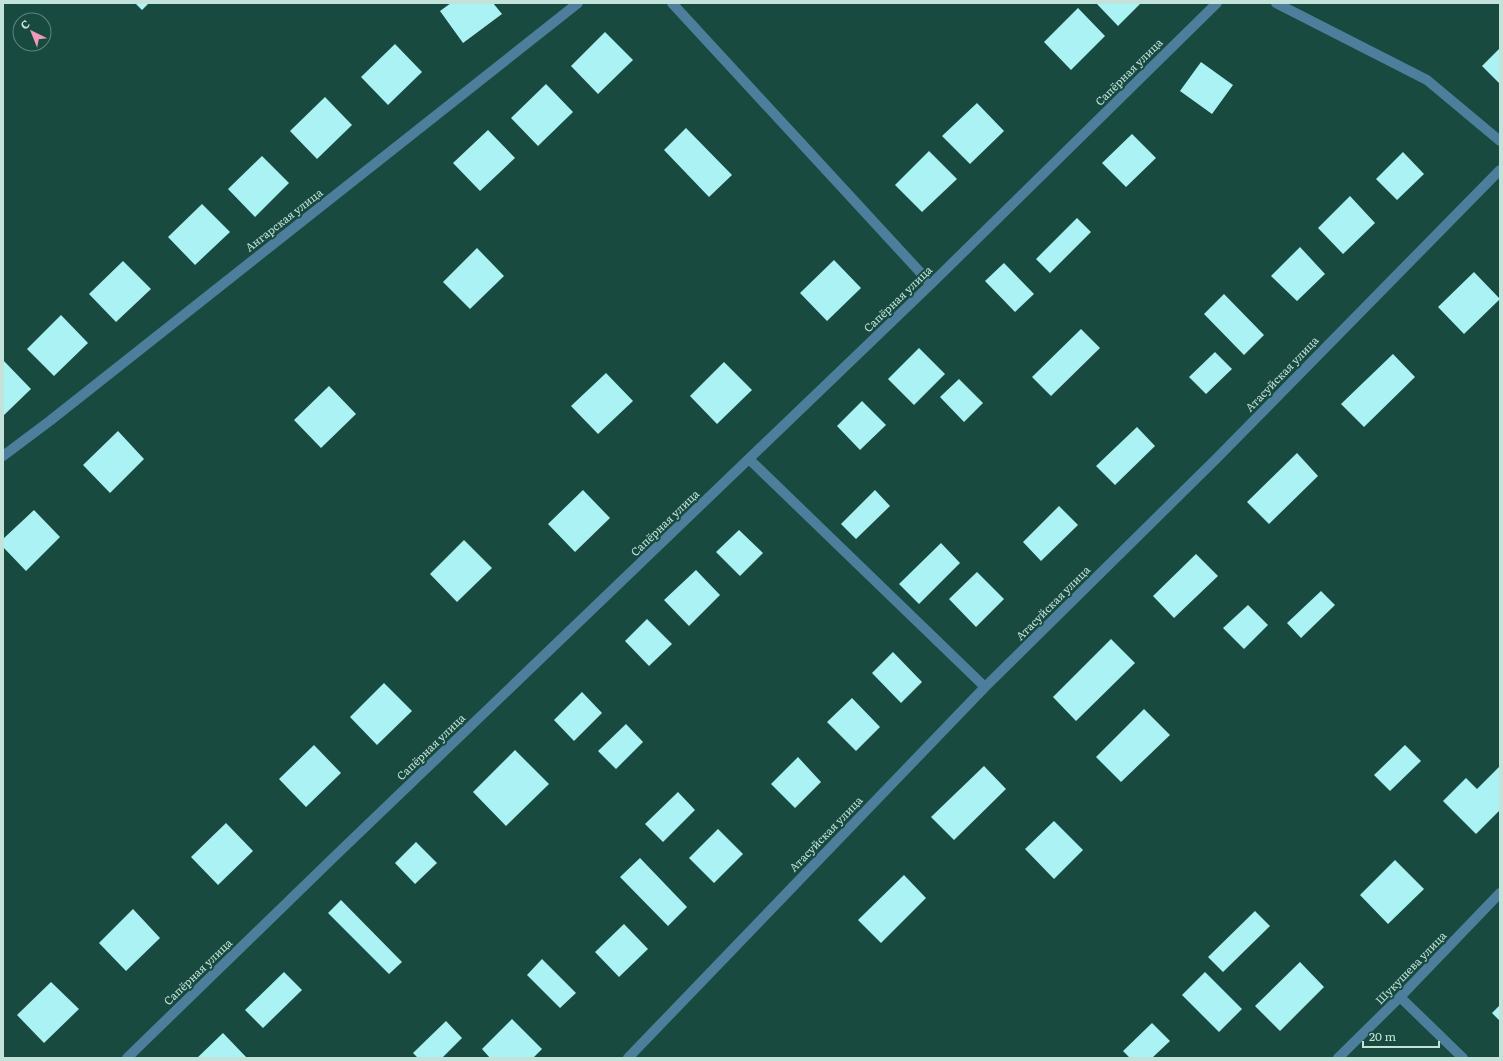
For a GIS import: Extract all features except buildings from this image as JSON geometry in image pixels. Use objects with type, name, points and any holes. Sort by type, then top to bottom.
[{"type":"street","name":"Ангарская улица","points":[[3,456],[578,3]]},
{"type":"street","points":[[672,3],[931,284]]},
{"type":"street","name":"Сапёрная улица","points":[[127,1058],[334,857],[931,284],[1216,3]]},
{"type":"street","points":[[1276,3],[1427,80],[1500,141]]},
{"type":"street","name":"Атасуйская улица","points":[[628,1058],[985,687],[1216,459],[1500,170]]},
{"type":"street","points":[[749,459],[985,687]]},
{"type":"street","name":"Шукушева улица","points":[[1338,1058],[1400,997],[1500,893]]},
{"type":"street","points":[[1400,997],[1463,1058]]}]
